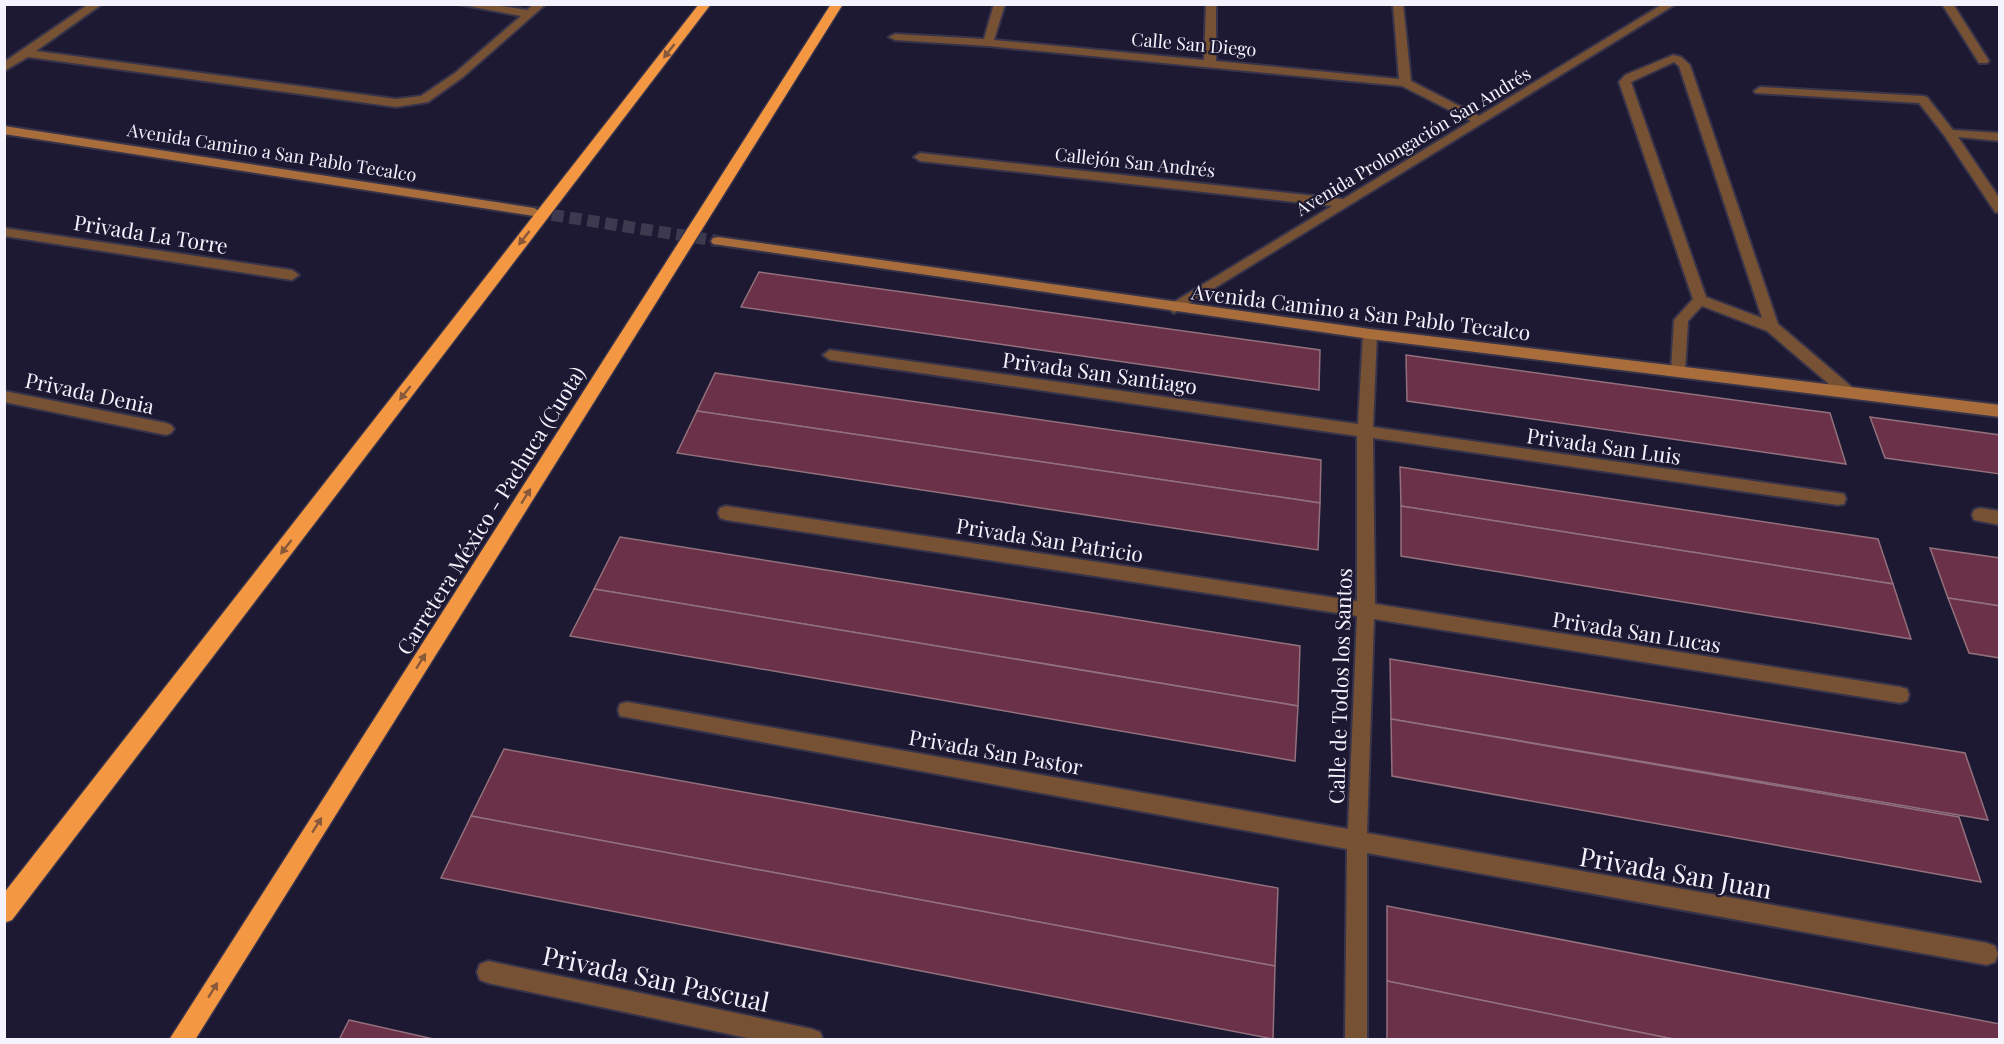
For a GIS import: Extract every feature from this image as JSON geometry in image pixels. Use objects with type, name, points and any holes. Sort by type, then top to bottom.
[{"type":"highway","points":[[4,912],[705,4]]},
{"type":"highway","name":"Carretera México - Pachuca (Cuota)","points":[[181,1040],[837,4]]},
{"type":"main road","name":"Avenida Camino a San Pablo Tecalco","points":[[4,129],[534,212]]},
{"type":"main road","name":"Avenida Camino a San Pablo Tecalco","points":[[718,242],[1370,334],[2000,411]]},
{"type":"street","points":[[4,68],[97,4]]},
{"type":"street","points":[[463,4],[530,14]]},
{"type":"street","points":[[26,53],[396,103],[424,99],[459,75],[541,4]]},
{"type":"street","points":[[988,43],[1000,4]]},
{"type":"street","points":[[1210,64],[1211,4]]},
{"type":"street","points":[[1398,4],[1405,83]]},
{"type":"street","name":"Avenida Prolongación San Andrés","points":[[1173,308],[1671,4]]},
{"type":"street","points":[[1947,4],[1983,61]]},
{"type":"street","name":"Calle San Diego","points":[[895,37],[988,43],[1405,83],[1480,121]]},
{"type":"street","points":[[1700,300],[1625,86],[1626,79],[1629,77],[1672,58],[1684,65],[1772,327]]},
{"type":"street","points":[[1760,91],[1923,100],[1949,133],[2000,209]]},
{"type":"street","points":[[1949,133],[2000,137]]},
{"type":"street","name":"Callejón San Andrés","points":[[920,157],[1346,203]]},
{"type":"street","name":"Privada La Torre","points":[[4,232],[292,275]]},
{"type":"street","points":[[1700,300],[1772,327],[1848,392]]},
{"type":"street","points":[[1678,371],[1681,320],[1700,300]]},
{"type":"street","name":"Calle de Todos los Santos","points":[[1356,1040],[1357,841],[1366,610],[1365,433],[1370,334]]},
{"type":"street","name":"Privada San Santiago","points":[[830,355],[1365,433]]},
{"type":"street","name":"Privada Denia","points":[[4,396],[166,429]]},
{"type":"street","name":"Privada San Luis","points":[[1365,433],[1838,499]]},
{"type":"street","name":"Privada San Patricio","points":[[726,513],[1366,610]]},
{"type":"street","points":[[1980,515],[2000,518]]},
{"type":"street","name":"Privada San Lucas","points":[[1366,610],[1900,695]]},
{"type":"street","name":"Privada San Pastor","points":[[627,710],[1273,824],[1357,841]]},
{"type":"street","name":"Privada San Juan","points":[[1357,841],[1987,954]]},
{"type":"street","name":"Privada San Pascual","points":[[488,972],[812,1040]]},
{"type":"building","points":[[759,272],[1320,350],[1319,390],[741,307]]},
{"type":"building","points":[[1406,355],[1830,413],[1846,464],[1407,401]]},
{"type":"building","points":[[715,373],[1321,460],[1320,503],[697,411]]},
{"type":"building","points":[[697,411],[1320,503],[1318,550],[677,453]]},
{"type":"building","points":[[1870,417],[2000,435],[2000,474],[1885,458]]},
{"type":"building","points":[[1400,467],[1878,539],[1893,584],[1401,506]]},
{"type":"building","points":[[1401,506],[1893,584],[1911,639],[1401,556]]},
{"type":"building","points":[[620,537],[1300,646],[1298,706],[594,589]]},
{"type":"building","points":[[1930,548],[2000,558],[2000,606],[1948,598]]},
{"type":"building","points":[[594,589],[1298,706],[1295,761],[570,636]]},
{"type":"building","points":[[1948,598],[2000,606],[2000,658],[1969,653]]},
{"type":"building","points":[[1390,659],[1965,753],[1988,820],[1391,719]]},
{"type":"building","points":[[1391,719],[1959,817],[1981,882],[1392,776]]},
{"type":"building","points":[[504,749],[1278,888],[1275,966],[471,816]]},
{"type":"building","points":[[471,816],[1275,966],[1273,1039],[441,878]]},
{"type":"building","points":[[1387,906],[2000,1024],[2000,1040],[1678,1040],[1387,981]]},
{"type":"building","points":[[1387,981],[1678,1040],[1387,1040]]},
{"type":"building","points":[[349,1020],[438,1040],[339,1040]]},
{"type":"tunnel","points":[[534,212],[718,241]]}]
